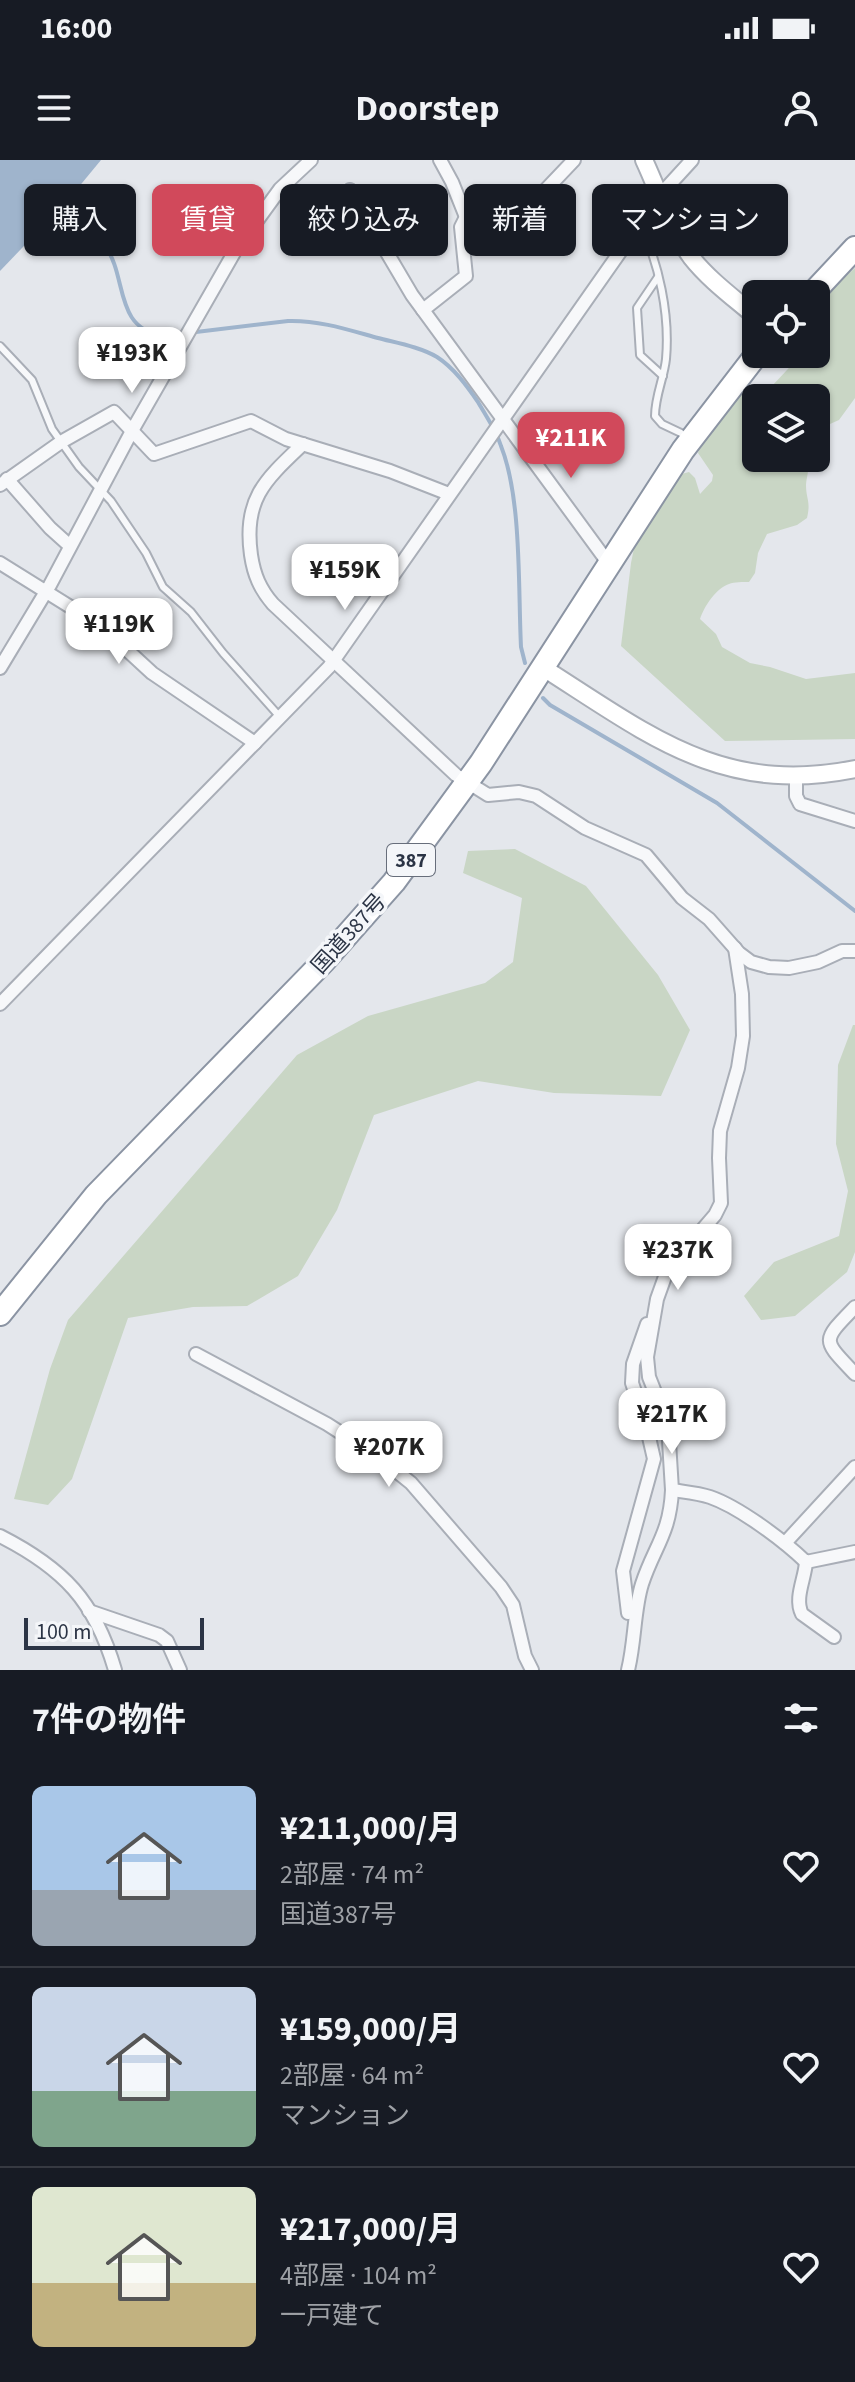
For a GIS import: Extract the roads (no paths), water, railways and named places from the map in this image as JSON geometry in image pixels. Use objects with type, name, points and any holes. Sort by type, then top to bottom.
[{"type":"highway","points":[[825,280],[855,248]]},
{"type":"highway","name":"国道387号","points":[[0,1314],[110,1179],[365,916],[416,853],[466,783],[683,450],[746,368]]},
{"type":"street","points":[[0,668],[242,241],[280,189],[311,160]]},
{"type":"street","points":[[440,160],[464,212]]},
{"type":"street","points":[[552,184],[574,160]]},
{"type":"street","points":[[644,160],[655,184]]},
{"type":"street","points":[[670,184],[692,160]]},
{"type":"street","points":[[464,221],[461,227],[464,253]]},
{"type":"street","points":[[388,256],[408,290],[609,564]]},
{"type":"street","points":[[423,310],[465,280],[464,256]]},
{"type":"street","points":[[0,1004],[333,660],[617,256]]},
{"type":"street","points":[[691,256],[742,305]]},
{"type":"street","points":[[70,546],[3,482],[111,412],[133,429],[154,454],[247,421],[256,422],[286,439],[403,475],[449,494]]},
{"type":"street","points":[[303,444],[267,479],[250,513],[248,535],[253,570],[265,595],[466,783],[488,795],[519,792],[536,796],[585,828],[646,855],[682,898],[720,929],[745,958],[761,965],[789,968],[818,962],[842,951],[855,951]]},
{"type":"street","points":[[0,563],[101,626],[164,682],[255,743]]},
{"type":"street","points":[[542,667],[688,755],[735,770],[796,775],[855,769]]},
{"type":"street","points":[[796,775],[796,796],[800,804],[855,821]]},
{"type":"street","points":[[628,1613],[623,1571],[654,1459],[631,1374],[640,1340],[673,1261],[715,1215],[721,1203],[720,1131],[738,1068],[743,1036],[742,994],[735,948]]},
{"type":"street","points":[[628,1670],[641,1588],[668,1527],[672,1490],[668,1425],[649,1377],[647,1357],[657,1299]]},
{"type":"street","points":[[855,1307],[829,1337],[832,1350],[855,1374]]},
{"type":"street","points":[[196,1354],[327,1424],[380,1458],[411,1483],[513,1605],[525,1656],[532,1670]]},
{"type":"street","points":[[785,1543],[855,1467]]},
{"type":"street","points":[[672,1490],[720,1501],[785,1543],[806,1562]]},
{"type":"street","points":[[0,1536],[59,1572],[89,1611],[115,1670]]},
{"type":"street","points":[[806,1562],[855,1552]]},
{"type":"street","points":[[806,1562],[799,1609],[834,1637]]},
{"type":"street","points":[[89,1611],[159,1635],[167,1641],[180,1670]]},
{"type":"lane","points":[[654,256],[666,332],[663,376],[655,416],[662,424],[681,433]]},
{"type":"lane","points":[[658,277],[637,311],[640,355],[663,376]]},
{"type":"lane","points":[[0,346],[32,380],[61,442],[139,542],[163,587],[191,612],[280,717]]},
{"type":"water","points":[[0,160],[101,160],[81,184],[24,184],[24,246],[0,271]]},
{"type":"waterway","points":[[111,256],[129,312],[136,323],[147,331],[163,336],[288,321],[311,322],[416,348],[449,366],[491,423],[508,467],[516,517],[521,647],[525,663]]},
{"type":"waterway","points":[[543,698],[717,803],[855,911]]}]
